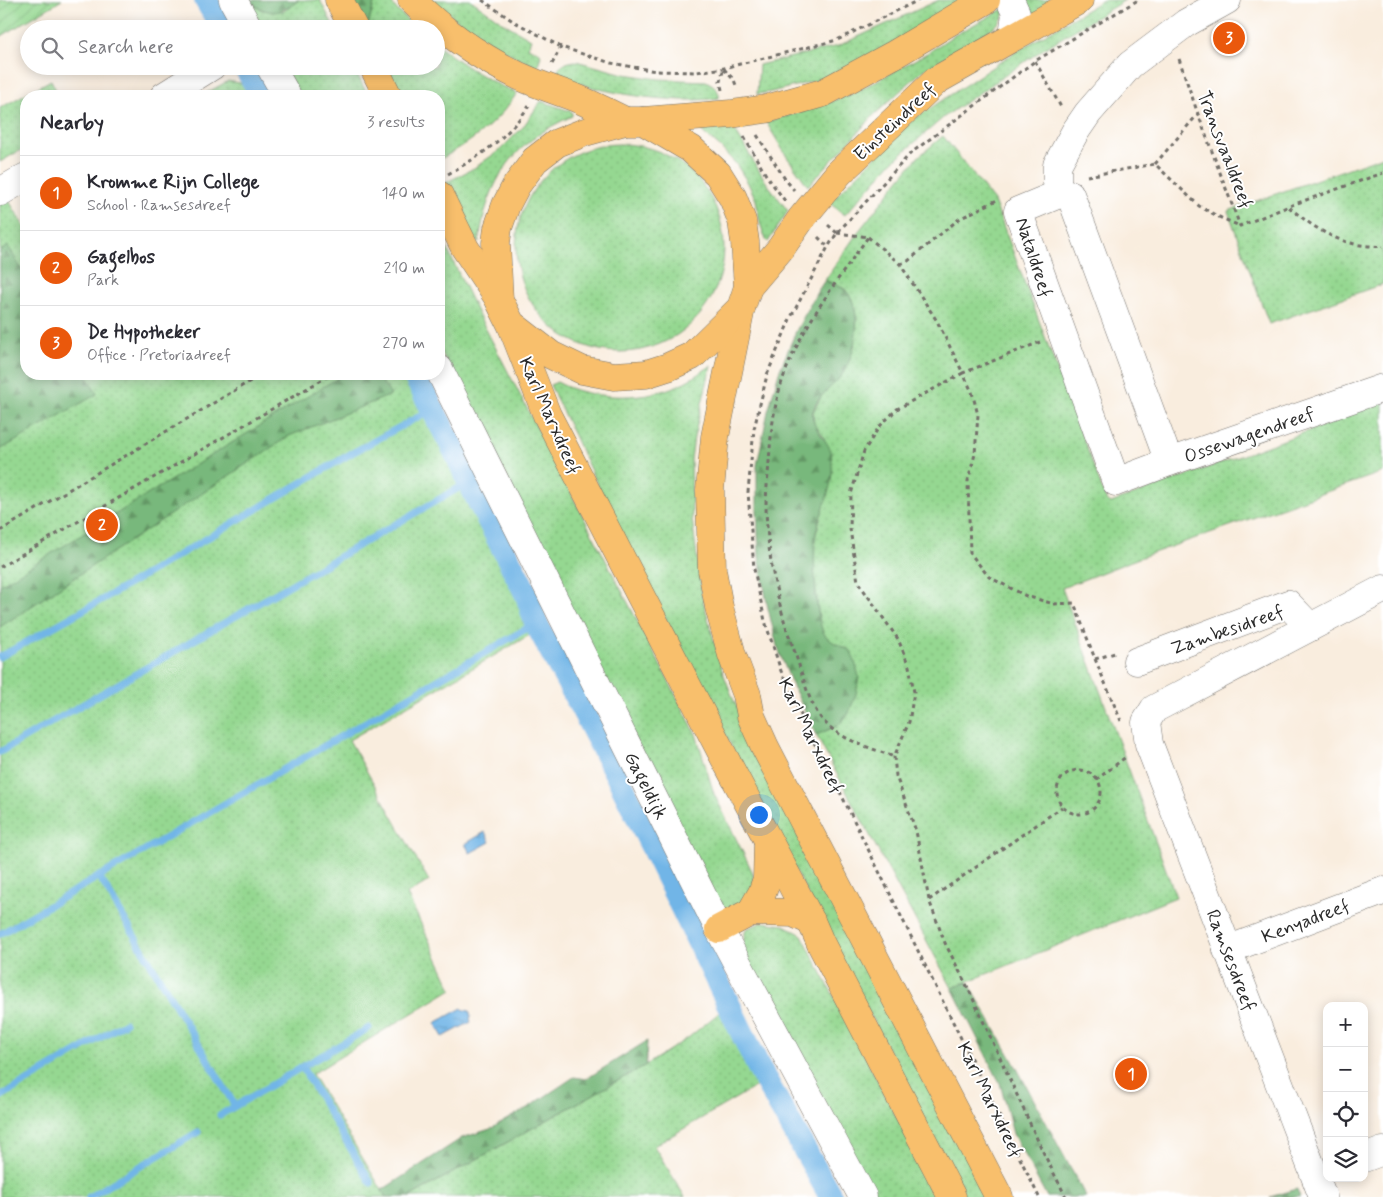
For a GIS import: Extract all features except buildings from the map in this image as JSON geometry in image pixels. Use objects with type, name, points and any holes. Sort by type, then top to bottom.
[{"type":"main road","points":[[339,0],[349,20]]},
{"type":"main road","points":[[412,0],[434,20]]},
{"type":"main road","points":[[499,300],[496,243],[498,228],[506,204],[516,186],[535,160],[557,143],[585,132],[634,121],[766,109],[823,93],[895,54],[986,0]]},
{"type":"main road","name":"Einsteindreef","points":[[511,324],[551,354],[582,370],[614,376],[646,374],[692,356],[745,297],[805,213],[839,173],[937,80],[1079,0]]},
{"type":"main road","points":[[445,29],[474,52],[514,74],[540,86],[634,121],[691,148],[718,174],[733,198],[742,221],[745,242],[745,297]]},
{"type":"main road","points":[[378,75],[385,90]]},
{"type":"main road","name":"Karl Marxdreef","points":[[445,196],[465,248],[499,300],[511,324],[547,415],[952,1197]]},
{"type":"main road","name":"Karl Marxdreef","points":[[745,297],[715,436],[710,490],[712,570],[732,655],[747,695],[751,716],[765,747],[1000,1197]]},
{"type":"main road","points":[[751,912],[762,893],[767,879],[768,840]]},
{"type":"main road","points":[[719,929],[751,912],[793,912],[811,922]]},
{"type":"street","points":[[233,0],[243,20]]},
{"type":"street","points":[[1010,0],[1016,13],[1013,37]]},
{"type":"street","points":[[1169,462],[1070,194],[1058,194],[1057,165],[1088,113],[1130,66],[1186,24],[1227,0]]},
{"type":"street","points":[[174,90],[198,75]]},
{"type":"street","points":[[275,75],[284,90]]},
{"type":"street","points":[[0,192],[20,180]]},
{"type":"street","name":"Nataldreef","points":[[1058,194],[1018,211],[1116,482]]},
{"type":"street","name":"Gageldijk","points":[[444,380],[719,929],[863,1197]]},
{"type":"street","name":"Ossewagendreef","points":[[1116,482],[1383,388]]},
{"type":"street","name":"Zambesidreef","points":[[1139,730],[1154,709],[1383,589]]},
{"type":"street","name":"Zambesidreef","points":[[1137,661],[1288,604],[1310,627]]},
{"type":"street","name":"Ramsesdreef","points":[[1139,730],[1322,1182]]},
{"type":"street","name":"Kenyadreef","points":[[1228,950],[1383,891]]},
{"type":"street","points":[[1368,1156],[1383,1150]]},
{"type":"path","points":[[482,0],[514,21],[561,46],[611,62],[656,70],[697,72],[724,68],[837,40],[919,0]]},
{"type":"path","name":"Einsteindreef","points":[[828,247],[836,233],[911,153],[1035,61],[1138,0]]},
{"type":"path","name":"Transvaaldreef","points":[[1186,24],[1177,53],[1240,226],[1289,206],[1383,173]]},
{"type":"path","points":[[445,183],[517,124],[531,103],[561,46]]},
{"type":"path","points":[[1035,61],[1075,132]]},
{"type":"path","points":[[724,68],[734,80],[738,113],[751,151],[787,203],[836,233],[868,237],[900,264],[937,321],[972,392],[978,415],[975,454],[968,482],[970,553],[989,577],[1026,596],[1054,604],[1074,604],[1095,659],[1139,730],[1134,750],[1096,780]]},
{"type":"path","points":[[724,68],[720,81],[723,92],[738,113],[754,129],[828,247]]},
{"type":"path","points":[[1154,164],[1198,114]]},
{"type":"path","points":[[1289,206],[1303,219],[1324,233],[1352,243],[1383,247]]},
{"type":"path","points":[[868,237],[817,308],[784,374],[774,411],[766,507],[772,568],[783,616],[812,705],[822,720],[838,733],[894,757]]},
{"type":"path","name":"Karl Marxdreef","points":[[828,247],[790,319],[767,375],[754,429],[748,492],[754,569],[766,621],[782,671],[809,733],[847,806],[1039,1197]]},
{"type":"path","points":[[1062,334],[962,373],[897,409],[879,426],[864,451],[851,494],[850,529],[858,582],[898,639],[909,666],[914,692],[909,722],[894,757],[896,776],[916,832],[930,900],[945,943],[1066,1197]]},
{"type":"path","points":[[0,531],[252,380]]},
{"type":"path","points":[[0,566],[322,380]]},
{"type":"path","points":[[1095,659],[1132,647],[1137,661]]},
{"type":"path","points":[[1071,772],[1085,772],[1096,780],[1100,792],[1099,798],[1092,809],[1080,814],[1068,811],[1062,807],[1058,801],[1057,794],[1060,780],[1065,775],[1071,772]]},
{"type":"path","points":[[930,900],[1062,807]]},
{"type":"green space","points":[[0,0],[62,0],[28,20],[20,20],[20,25],[0,37]]},
{"type":"green space","points":[[247,0],[299,0],[285,9],[274,12],[263,9]]},
{"type":"green space","points":[[299,0],[320,0],[330,20],[258,20],[248,2],[262,10],[284,11]]},
{"type":"green space","points":[[351,0],[375,0],[369,20],[362,20]]},
{"type":"green space","points":[[375,0],[389,0],[408,20],[369,20]]},
{"type":"green space","points":[[433,0],[471,0],[502,22],[531,39],[528,47],[540,53],[541,56],[537,67],[482,38]]},
{"type":"green space","points":[[939,0],[967,0],[859,62],[815,81],[757,94],[759,65],[838,46]]},
{"type":"green space","points":[[1026,0],[1061,0],[1027,21],[1028,7]]},
{"type":"green space","points":[[1103,0],[1125,0],[1045,48],[944,117],[892,162],[845,215],[829,203],[911,121],[1009,56]]},
{"type":"green space","points":[[1005,8],[1002,19],[993,28],[921,72],[875,114],[808,186],[787,157],[766,122],[854,93]]},
{"type":"green space","points":[[445,51],[475,72],[517,93],[509,105],[482,132],[445,156],[445,90],[399,90],[390,75],[445,75]]},
{"type":"green space","points":[[576,61],[624,74],[659,79],[706,81],[716,88],[719,98],[681,100],[636,96],[592,87],[556,75],[563,65]]},
{"type":"green space","points":[[254,75],[266,75],[275,90],[263,90]]},
{"type":"green space","points":[[288,75],[358,75],[365,90],[297,90]]},
{"type":"green space","points":[[51,80],[56,90],[33,90]]},
{"type":"green space","points":[[228,81],[246,84],[250,90],[212,90]]},
{"type":"green space","points":[[20,97],[20,150],[0,162],[0,108]]},
{"type":"green space","points":[[541,101],[570,111],[572,116],[534,138],[507,165],[489,199],[479,242],[476,242],[446,184],[500,150],[523,127]]},
{"type":"green space","points":[[733,127],[766,182],[788,211],[768,242],[760,223],[756,200],[748,183],[736,164],[701,131],[702,129]]},
{"type":"green space","points":[[943,136],[994,201],[1107,502],[1111,503],[1383,402],[1383,472],[1139,558],[1062,588],[1176,897],[952,988],[816,735],[837,726],[851,651],[832,642],[823,634],[819,621],[814,574],[815,538],[832,471],[824,437],[814,424],[813,412],[822,395],[844,372],[854,347],[857,320],[852,299],[845,289],[825,280],[858,232],[917,158]]},
{"type":"green space","points":[[610,144],[630,144],[650,148],[669,156],[694,174],[707,190],[716,208],[724,238],[720,278],[716,288],[707,306],[694,322],[678,335],[650,348],[630,352],[610,352],[590,348],[571,340],[546,322],[533,306],[520,278],[516,258],[516,238],[520,218],[528,199],[546,174],[562,161],[590,148]]},
{"type":"green space","points":[[1383,156],[1383,284],[1269,324],[1228,211]]},
{"type":"green space","points":[[0,186],[20,219],[20,380],[426,380],[547,625],[349,740],[429,881],[407,894],[452,989],[312,1074],[386,1197],[0,1197]]},
{"type":"green space","points":[[445,245],[476,310],[696,734],[714,794],[752,871],[756,886],[751,896],[731,910],[718,906],[445,359]]},
{"type":"green space","points":[[8,246],[20,267],[20,380],[89,380],[97,394],[0,450],[0,251]]},
{"type":"green space","points":[[825,280],[845,290],[851,298],[855,308],[856,331],[848,365],[839,378],[822,395],[815,405],[812,416],[816,427],[831,452],[832,466],[831,480],[815,537],[814,558],[817,603],[825,635],[833,642],[851,651],[859,677],[856,694],[848,715],[837,726],[816,735],[791,682],[777,646],[767,604],[759,557],[757,465],[768,411],[779,372],[796,331]]},
{"type":"green space","points":[[711,366],[694,437],[691,459],[692,518],[702,596],[722,670],[734,701],[988,1197],[964,1197],[609,509],[550,385],[557,382],[570,388],[599,395],[630,396],[661,391],[679,385]]},
{"type":"green space","points":[[334,380],[380,380],[391,395],[289,436],[0,627],[0,585]]},
{"type":"green space","points":[[763,922],[784,925],[802,935],[938,1197],[875,1197],[741,951],[746,929]]},
{"type":"green space","points":[[968,982],[1012,1059],[1086,1197],[1047,1197],[1013,1134],[1000,1083],[952,988]]},
{"type":"green space","points":[[731,1003],[772,1077],[654,1146],[685,1197],[409,1197],[646,1065],[688,1038]]},
{"type":"green space","points":[[647,1041],[646,1065],[409,1197],[386,1197],[382,1190],[462,1138],[490,1129],[529,1107],[574,1077],[586,1079]]},
{"type":"green space","points":[[1297,1189],[1300,1197],[1270,1197]]},
{"type":"water","points":[[485,832],[490,842],[470,853],[465,844]]},
{"type":"water","points":[[462,1008],[469,1011],[471,1022],[443,1037],[435,1023]]},
{"type":"waterway","points":[[206,0],[218,20]]},
{"type":"waterway","points":[[250,75],[259,90]]},
{"type":"waterway","points":[[417,380],[527,595],[536,623],[623,787],[761,1072],[831,1197]]},
{"type":"waterway","points":[[0,657],[126,586],[352,453],[433,409]]},
{"type":"waterway","points":[[0,752],[469,482]]},
{"type":"waterway","points":[[0,934],[536,623]]},
{"type":"waterway","points":[[99,876],[235,1106]]},
{"type":"waterway","points":[[0,1097],[125,1023]]},
{"type":"waterway","points":[[369,1028],[302,1067],[371,1183]]},
{"type":"waterway","points":[[220,1115],[302,1067]]},
{"type":"waterway","points":[[89,1197],[198,1132]]},
{"type":"place","name":"De Hypotheker","points":[[1229,38]]},
{"type":"place","name":"Gagelbos","points":[[102,525]]},
{"type":"place","name":"Kromme Rijn College","points":[[1131,1074]]}]
